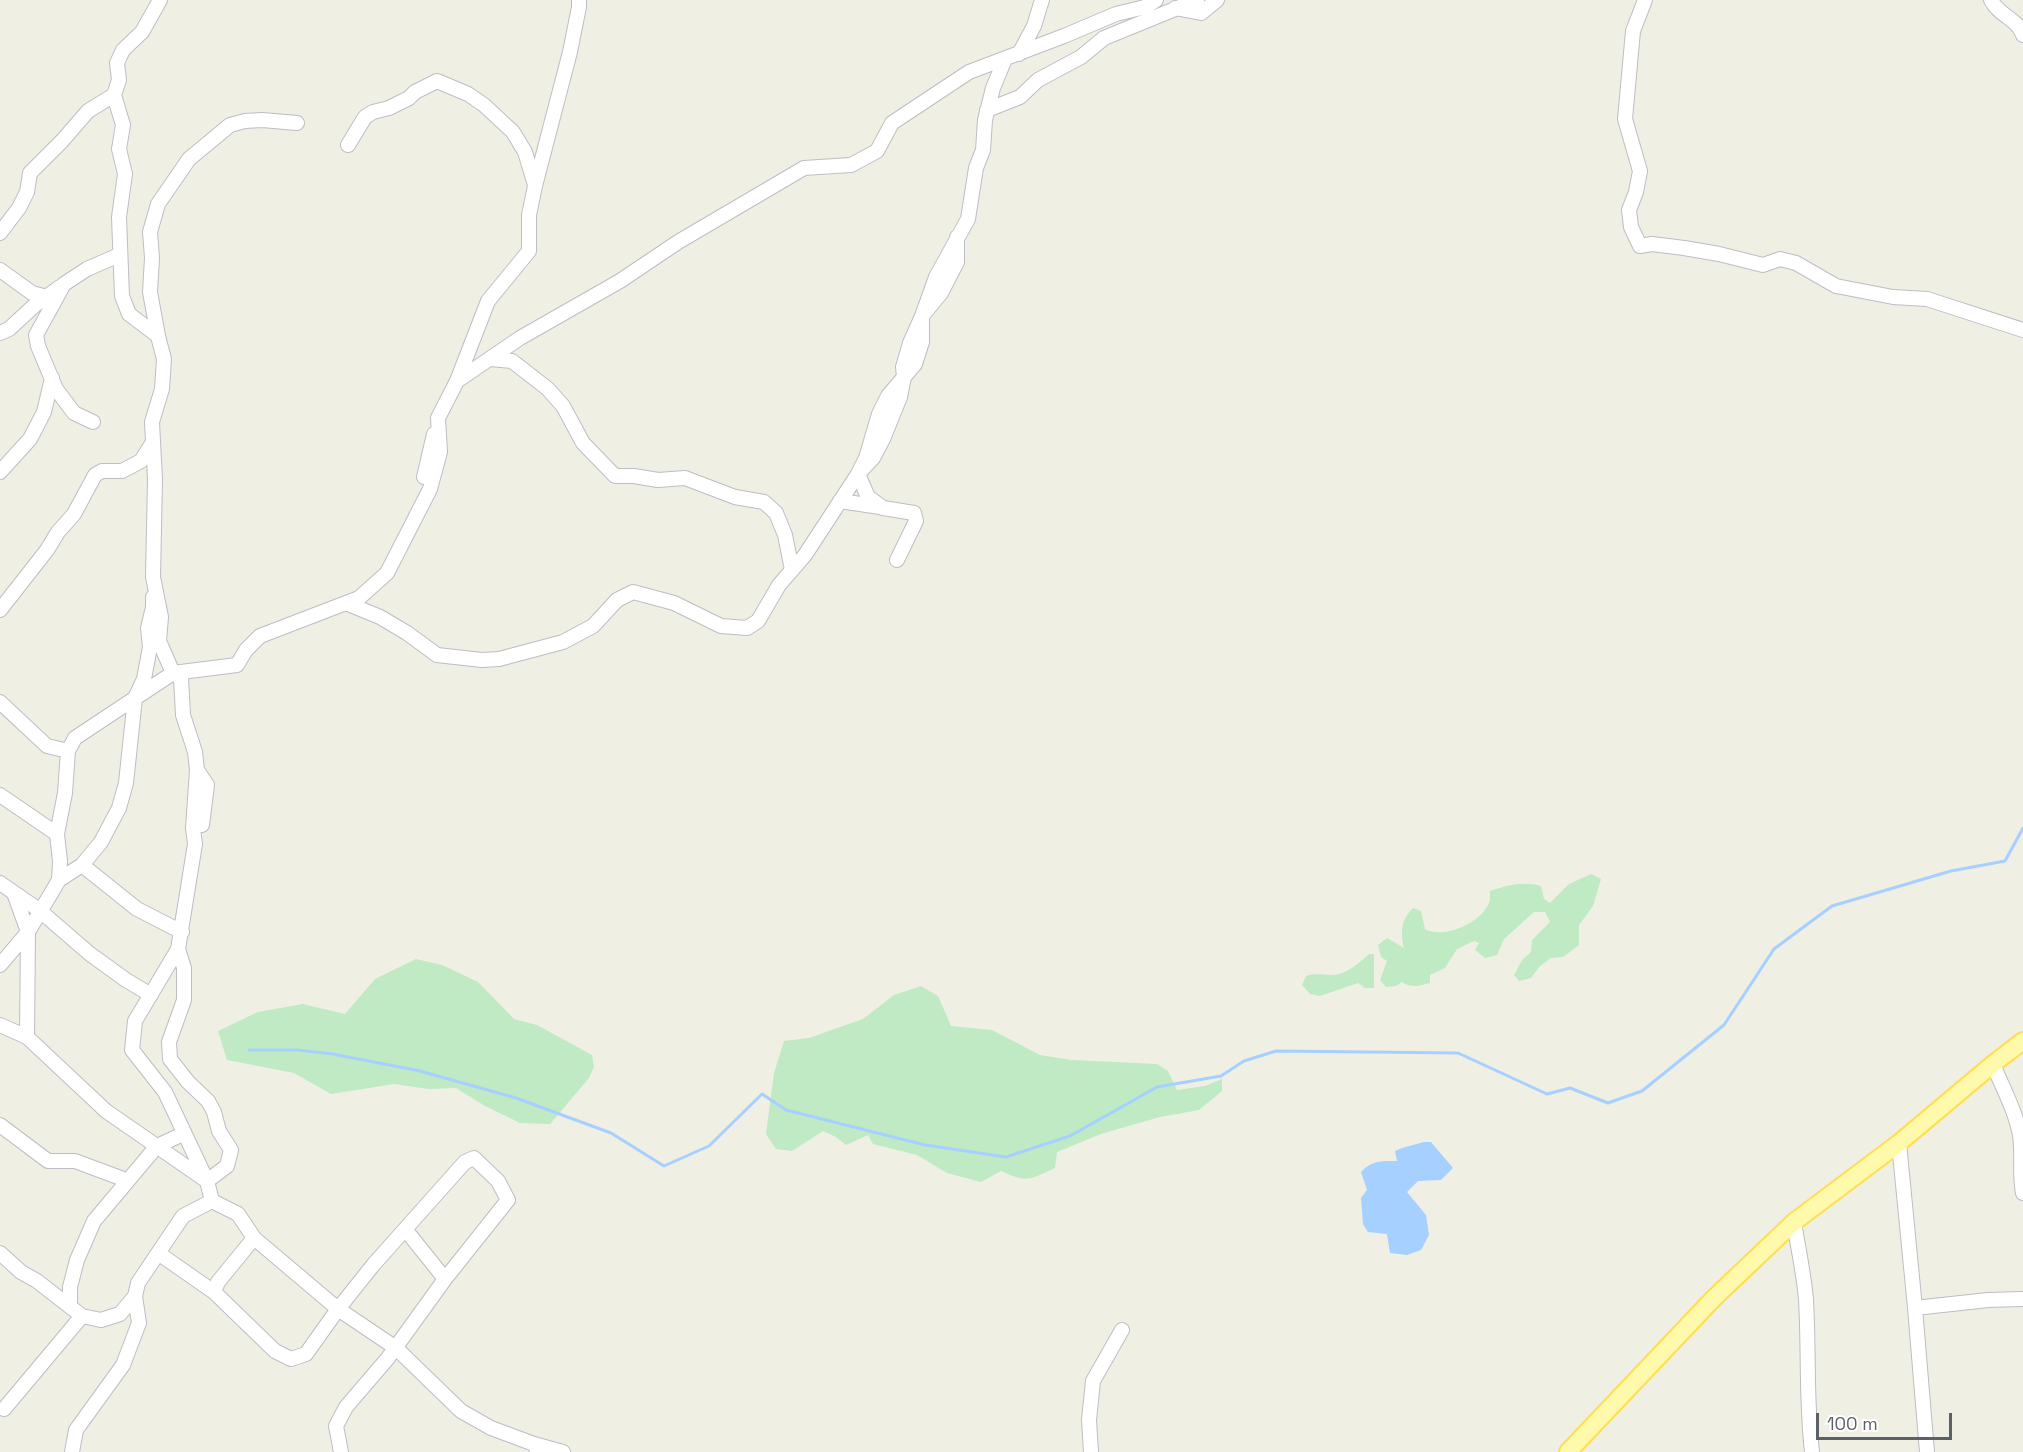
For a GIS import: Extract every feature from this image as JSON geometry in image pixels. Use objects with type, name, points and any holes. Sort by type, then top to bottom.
[{"type":"main road","points":[[1568,1452],[1714,1298],[1794,1222],[1899,1143],[2023,1041]]},
{"type":"street","points":[[142,32],[148,0]]},
{"type":"street","points":[[158,336],[129,314],[122,296],[119,217],[125,174],[119,149],[123,125],[114,94],[119,80],[117,63],[123,50],[142,32],[160,0]]},
{"type":"street","points":[[58,880],[60,861],[57,834],[65,793],[68,751],[75,738],[173,673],[237,665],[246,650],[260,636],[359,598],[387,573],[430,489],[440,452],[438,418],[457,381],[488,301],[529,251],[529,215],[570,52],[579,0]]},
{"type":"street","points":[[1019,54],[1034,26],[1042,0]]},
{"type":"street","points":[[457,381],[520,338],[621,281],[678,242],[804,168],[851,165],[877,151],[892,123],[969,72],[1116,14],[1144,7],[1156,0]]},
{"type":"street","points":[[987,110],[1020,98],[1038,80],[1081,57],[1104,38],[1197,0]]},
{"type":"street","points":[[1175,8],[1201,13],[1217,0]]},
{"type":"street","points":[[1645,0],[1633,31],[1625,119],[1640,171],[1636,192],[1629,210],[1631,227],[1640,246],[1652,244],[1684,248],[1763,265],[1780,259],[1796,263],[1836,286],[1893,297],[1927,299],[2023,330]]},
{"type":"street","points":[[1991,0],[1995,8],[2019,26],[2023,35]]},
{"type":"street","points":[[346,603],[380,617],[407,633],[436,655],[482,660],[505,657],[562,642],[593,626],[617,600],[633,592],[674,603],[721,626],[747,628],[758,621],[779,585],[805,555],[858,474],[866,458],[879,414],[888,396],[915,364],[922,342],[922,316],[936,277],[968,219],[976,168],[983,150],[987,110],[1005,59]]},
{"type":"street","points":[[969,72],[1009,102]]},
{"type":"street","points":[[348,145],[365,117],[409,98],[415,92],[437,81],[468,94],[484,105],[513,132],[525,152],[535,186]]},
{"type":"street","points":[[0,233],[27,192],[30,173],[88,111],[114,94]]},
{"type":"street","points":[[0,965],[28,932],[58,880],[82,865],[101,842],[119,808],[126,783],[135,698],[144,679],[150,647],[148,628],[153,607],[155,479],[152,422],[162,389],[164,359],[150,292],[152,258],[150,232],[158,204],[189,159],[230,126],[245,121],[262,120],[297,123]]},
{"type":"street","points":[[0,333],[9,329],[64,284],[87,269],[119,255]]},
{"type":"street","points":[[0,270],[32,293],[46,297]]},
{"type":"street","points":[[64,284],[36,335],[38,346],[56,388],[74,413],[93,422]]},
{"type":"street","points":[[490,359],[512,361],[548,389],[563,406],[583,443],[615,476],[658,480],[685,478],[735,497],[764,502],[776,513],[785,535],[792,570]]},
{"type":"street","points":[[0,471],[30,439],[44,412],[51,378]]},
{"type":"street","points":[[0,609],[74,514],[95,475],[102,471],[122,471],[141,461],[153,442]]},
{"type":"street","points":[[858,474],[868,497],[883,508]]},
{"type":"street","points":[[840,501],[914,513],[916,521],[897,560]]},
{"type":"street","points":[[153,577],[161,617],[159,641],[173,673],[181,678],[183,715],[195,752],[197,770],[193,828],[195,844],[178,950],[135,1021],[132,1050],[165,1092],[207,1181],[212,1201],[238,1214],[254,1238],[338,1309],[396,1348],[461,1412],[536,1448],[563,1452]]},
{"type":"street","points":[[0,702],[47,746],[68,751]]},
{"type":"street","points":[[0,795],[57,834]]},
{"type":"street","points":[[82,865],[137,909],[182,933]]},
{"type":"street","points":[[0,883],[39,910],[90,954],[151,996]]},
{"type":"street","points":[[14,893],[28,932],[27,1037]]},
{"type":"street","points":[[178,950],[184,968],[184,1000],[169,1042],[170,1059],[188,1082],[208,1101],[214,1112],[219,1131],[231,1150],[227,1166],[207,1181]]},
{"type":"street","points":[[0,1025],[27,1037],[106,1111],[207,1181]]},
{"type":"street","points":[[1993,1064],[2022,1139],[2020,1182],[2023,1193]]},
{"type":"street","points":[[0,1125],[48,1161],[75,1161],[126,1180]]},
{"type":"street","points":[[70,1306],[70,1287],[77,1260],[94,1221],[126,1180],[157,1146],[183,1134]]},
{"type":"street","points":[[1899,1143],[1927,1452]]},
{"type":"street","points":[[158,1253],[214,1292],[275,1351],[291,1359],[306,1354],[338,1309],[465,1162],[474,1158],[498,1181],[508,1200],[445,1279],[396,1348],[357,1393],[341,1416],[336,1426],[341,1452]]},
{"type":"street","points":[[72,1452],[76,1430],[123,1365],[139,1323],[135,1296],[138,1282],[183,1216],[212,1201]]},
{"type":"street","points":[[1794,1222],[1806,1297],[1808,1420],[1812,1452]]},
{"type":"street","points":[[405,1229],[445,1279]]},
{"type":"street","points":[[214,1292],[218,1282],[254,1238]]},
{"type":"street","points":[[0,1253],[21,1272],[37,1281],[82,1316],[101,1320],[120,1314],[135,1296]]},
{"type":"street","points":[[1915,1308],[1988,1300],[2023,1299]]},
{"type":"street","points":[[4,1409],[82,1316]]},
{"type":"street","points":[[1091,1452],[1089,1420],[1093,1381],[1122,1330]]},
{"type":"green space","points":[[1591,874],[1601,879],[1593,906],[1579,925],[1579,945],[1563,957],[1551,958],[1540,966],[1531,978],[1519,981],[1514,975],[1522,960],[1531,952],[1532,940],[1550,922],[1545,912],[1534,912],[1504,939],[1497,955],[1485,958],[1475,950],[1479,943],[1474,941],[1457,949],[1445,968],[1430,975],[1430,983],[1415,986],[1402,982],[1396,986],[1386,987],[1380,980],[1387,961],[1381,957],[1378,945],[1387,938],[1404,948],[1402,926],[1413,908],[1421,911],[1425,929],[1442,932],[1472,922],[1486,908],[1490,900],[1490,891],[1516,884],[1541,886],[1544,899],[1550,903],[1569,884]]},
{"type":"green space","points":[[1369,954],[1374,954],[1374,988],[1365,988],[1358,983],[1320,996],[1310,994],[1302,985],[1306,976],[1336,975],[1351,968]]},
{"type":"green space","points":[[416,959],[442,965],[478,982],[514,1019],[537,1025],[592,1055],[594,1067],[589,1078],[550,1124],[520,1123],[485,1106],[456,1088],[428,1089],[394,1084],[331,1094],[294,1073],[227,1060],[218,1031],[258,1012],[303,1004],[345,1014],[375,979]]},
{"type":"green space","points":[[921,986],[938,996],[951,1026],[992,1030],[1040,1055],[1072,1060],[1157,1064],[1168,1071],[1177,1090],[1205,1086],[1222,1079],[1222,1091],[1199,1110],[1160,1117],[1101,1134],[1057,1152],[1055,1168],[1028,1178],[1001,1171],[981,1182],[947,1173],[917,1155],[873,1144],[868,1135],[846,1145],[823,1131],[792,1151],[776,1149],[766,1134],[774,1073],[784,1041],[809,1038],[863,1019],[894,995]]},
{"type":"water","points":[[1431,1142],[1453,1168],[1441,1180],[1418,1181],[1407,1192],[1426,1215],[1429,1235],[1421,1250],[1407,1255],[1390,1253],[1387,1234],[1368,1232],[1363,1224],[1361,1198],[1367,1190],[1361,1172],[1373,1163],[1397,1161],[1395,1151]]},
{"type":"waterway","points":[[249,1050],[297,1050],[333,1054],[420,1071],[516,1098],[611,1133],[664,1166],[709,1146],[762,1094],[786,1110],[925,1145],[1006,1157],[1070,1136],[1157,1087],[1221,1076],[1244,1061],[1276,1051],[1458,1053],[1547,1094],[1570,1088],[1608,1103],[1642,1091],[1724,1025],[1774,949],[1832,906],[1951,871],[2005,861],[2023,828]]}]
